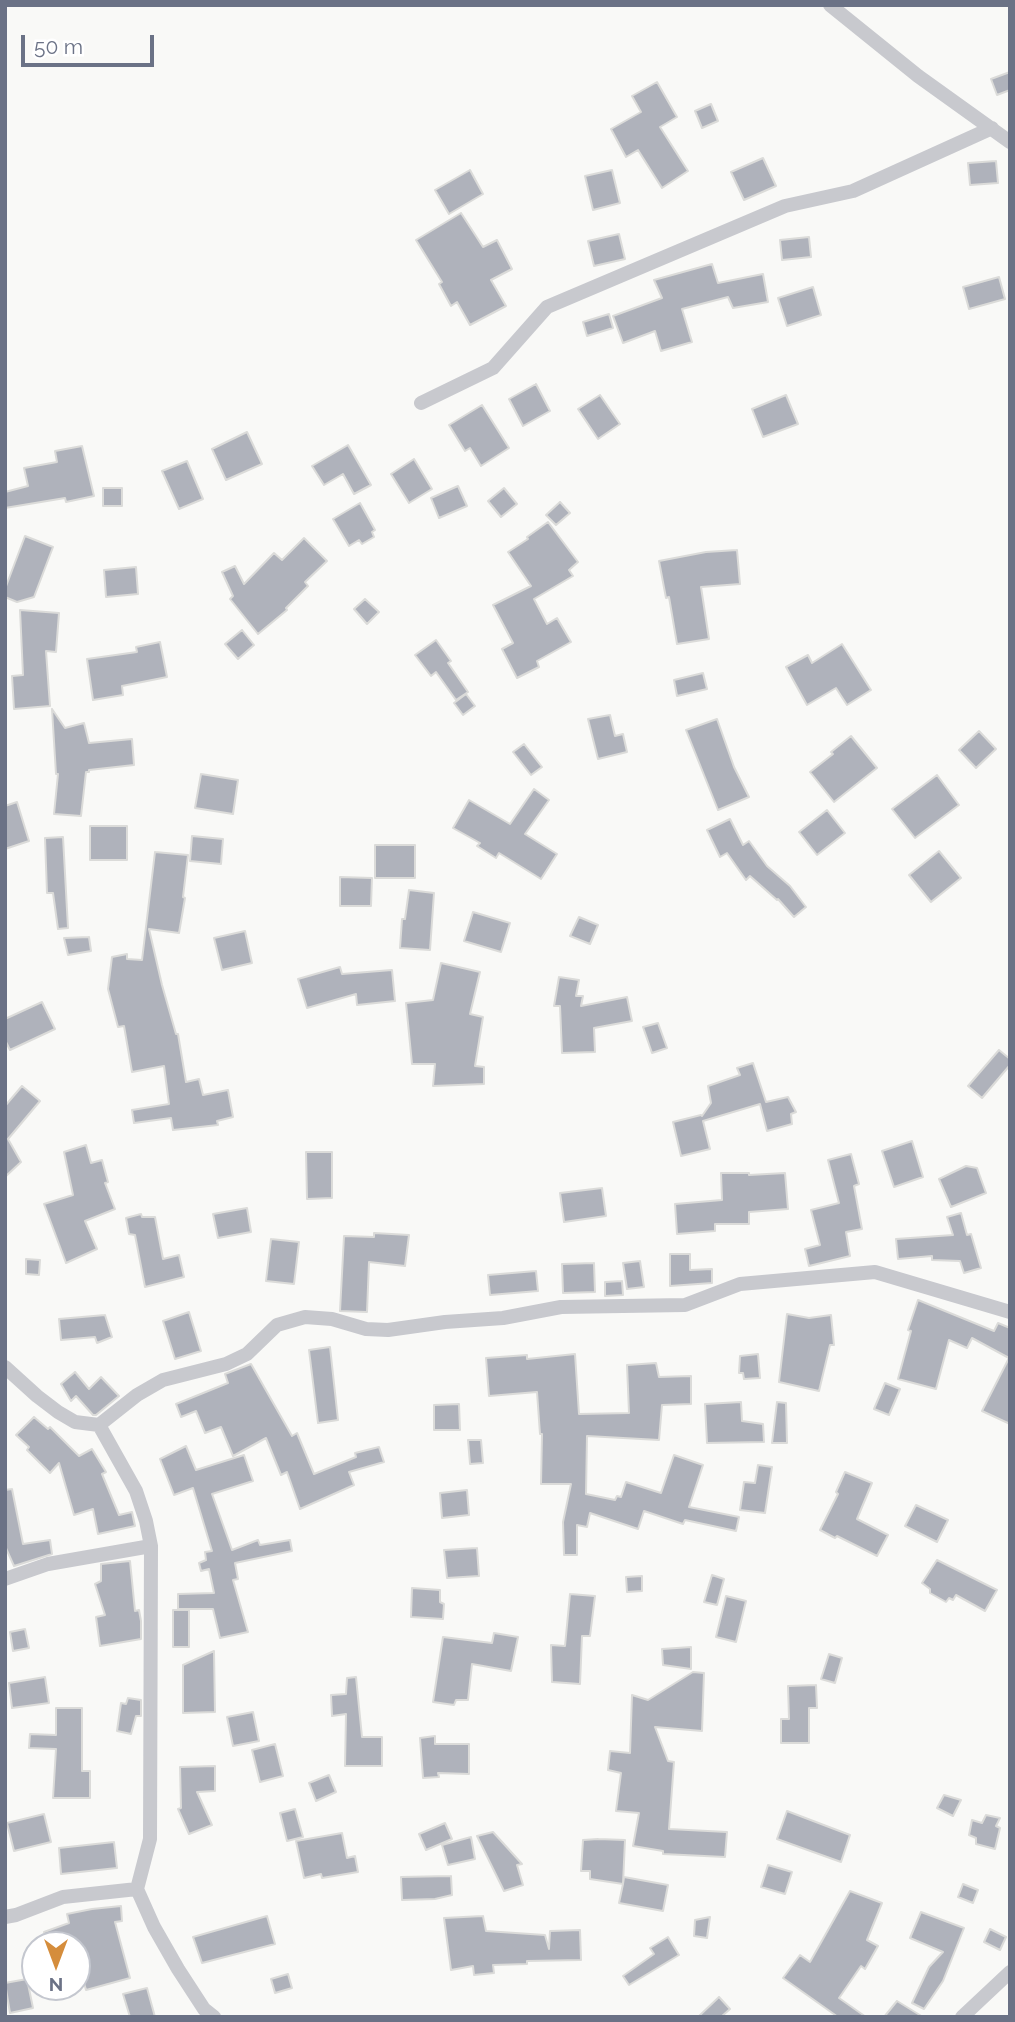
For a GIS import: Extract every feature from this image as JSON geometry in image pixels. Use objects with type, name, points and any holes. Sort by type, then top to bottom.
[{"type":"street","points":[[830,5],[918,76],[1010,142]]},
{"type":"street","points":[[421,403],[494,368],[547,307],[785,206],[853,191],[992,128]]},
{"type":"street","points":[[5,1367],[58,1412],[75,1422],[99,1425],[137,1395],[163,1380],[226,1364],[247,1354],[277,1325],[304,1317],[332,1319],[366,1329],[388,1330],[503,1318],[561,1307],[685,1305],[740,1284],[875,1272],[1010,1312]]},
{"type":"street","points":[[99,1425],[136,1491],[151,1546],[150,1839],[137,1888],[154,1927],[178,1969],[204,2009],[214,2017]]},
{"type":"street","points":[[5,1579],[48,1564],[151,1546]]},
{"type":"street","points":[[5,1917],[63,1897],[137,1888]]},
{"type":"street","points":[[962,2017],[1010,1972]]},
{"type":"building","points":[[1010,72],[1010,90],[997,95],[991,79]]},
{"type":"building","points":[[657,82],[677,117],[660,127],[688,171],[662,188],[638,150],[626,157],[611,129],[641,112],[632,96]]},
{"type":"building","points":[[711,104],[718,121],[702,128],[695,111]]},
{"type":"building","points":[[763,158],[776,186],[744,200],[731,172]]},
{"type":"building","points":[[996,161],[998,183],[970,185],[968,163]]},
{"type":"building","points":[[470,170],[483,194],[449,214],[435,190]]},
{"type":"building","points":[[612,170],[620,203],[593,210],[585,176]]},
{"type":"building","points":[[461,213],[483,247],[497,240],[512,269],[491,280],[506,306],[470,325],[457,302],[451,306],[439,284],[442,282],[416,240]]},
{"type":"building","points":[[619,234],[625,259],[594,266],[588,241]]},
{"type":"building","points":[[809,237],[811,257],[782,260],[780,240]]},
{"type":"building","points":[[712,264],[718,283],[763,274],[768,302],[733,308],[728,297],[682,309],[692,342],[661,351],[655,331],[623,343],[613,316],[662,298],[654,280]]},
{"type":"building","points":[[999,277],[1005,299],[969,309],[963,287]]},
{"type":"building","points":[[813,287],[821,315],[787,326],[778,298]]},
{"type":"building","points":[[609,314],[613,328],[587,336],[583,322]]},
{"type":"building","points":[[536,384],[550,411],[523,426],[509,399]]},
{"type":"building","points":[[600,395],[620,424],[598,439],[578,409]]},
{"type":"building","points":[[786,395],[798,424],[763,437],[752,409]]},
{"type":"building","points":[[482,405],[509,448],[481,466],[470,448],[465,451],[449,425]]},
{"type":"building","points":[[247,432],[262,464],[226,480],[212,449]]},
{"type":"building","points":[[348,445],[371,485],[354,494],[343,474],[324,485],[312,466]]},
{"type":"building","points":[[82,446],[94,496],[66,502],[65,498],[5,508],[5,492],[28,486],[24,468],[57,462],[55,451]]},
{"type":"building","points":[[414,459],[432,489],[409,503],[391,474]]},
{"type":"building","points":[[187,461],[203,499],[179,509],[162,471]]},
{"type":"building","points":[[458,486],[467,506],[439,518],[431,498]]},
{"type":"building","points":[[103,488],[122,488],[122,506],[103,506]]},
{"type":"building","points":[[504,488],[517,504],[501,517],[488,501]]},
{"type":"building","points":[[560,502],[570,513],[556,525],[546,515]]},
{"type":"building","points":[[360,503],[375,530],[372,532],[374,537],[362,544],[359,540],[349,546],[333,519]]},
{"type":"building","points":[[548,522],[578,562],[569,570],[573,576],[534,599],[547,624],[557,618],[571,642],[537,661],[539,667],[517,678],[502,649],[513,643],[493,605],[531,586],[508,552]]},
{"type":"building","points":[[25,536],[53,547],[34,597],[17,602],[5,597],[5,589]]},
{"type":"building","points":[[304,538],[327,561],[305,582],[308,586],[287,610],[258,634],[230,599],[233,596],[222,572],[235,566],[244,584],[274,553],[282,560]]},
{"type":"building","points":[[737,550],[740,584],[701,587],[709,639],[677,644],[669,597],[666,598],[659,561],[706,552]]},
{"type":"building","points":[[136,567],[138,594],[106,597],[104,570]]},
{"type":"building","points":[[365,599],[379,612],[367,624],[354,609]]},
{"type":"building","points":[[20,610],[59,613],[56,652],[46,651],[50,706],[14,709],[12,676],[23,675]]},
{"type":"building","points":[[242,630],[254,645],[238,659],[225,644]]},
{"type":"building","points":[[436,640],[468,692],[456,700],[436,672],[431,676],[415,655]]},
{"type":"building","points":[[160,642],[167,677],[122,686],[123,695],[93,700],[87,659],[137,652],[136,647]]},
{"type":"building","points":[[842,644],[871,690],[847,705],[836,688],[807,705],[786,667],[808,655],[812,663]]},
{"type":"building","points":[[703,673],[707,689],[677,696],[674,680]]},
{"type":"building","points":[[466,694],[475,706],[463,715],[454,703]]},
{"type":"building","points":[[52,709],[65,728],[84,723],[89,743],[132,739],[134,765],[86,772],[81,816],[54,814],[58,774]]},
{"type":"building","points":[[610,715],[615,736],[623,734],[627,752],[598,759],[588,719]]},
{"type":"building","points":[[717,719],[734,767],[749,797],[718,810],[686,730]]},
{"type":"building","points":[[979,731],[996,749],[976,768],[959,750]]},
{"type":"building","points":[[851,736],[877,768],[834,802],[810,772]]},
{"type":"building","points":[[524,744],[542,767],[531,775],[513,752]]},
{"type":"building","points":[[201,774],[238,780],[233,814],[195,808]]},
{"type":"building","points":[[937,775],[959,805],[915,838],[892,809]]},
{"type":"building","points":[[534,789],[549,800],[525,834],[557,854],[541,879],[499,853],[496,858],[477,846],[480,843],[453,828],[469,800],[510,824]]},
{"type":"building","points":[[17,802],[29,841],[5,849],[5,806]]},
{"type":"building","points":[[827,810],[845,833],[817,855],[799,832]]},
{"type":"building","points":[[730,819],[743,845],[749,841],[767,866],[790,886],[806,907],[794,917],[778,899],[750,876],[746,880],[727,853],[720,857],[707,830]]},
{"type":"building","points":[[90,826],[127,826],[127,860],[90,860]]},
{"type":"building","points":[[192,836],[223,839],[221,864],[190,861]]},
{"type":"building","points":[[63,837],[68,928],[58,929],[53,893],[47,893],[45,838]]},
{"type":"building","points":[[375,845],[415,845],[415,878],[375,878]]},
{"type":"building","points":[[939,851],[961,878],[931,902],[909,875]]},
{"type":"building","points":[[155,852],[188,855],[179,933],[149,929],[162,985],[178,1034],[186,1082],[199,1079],[203,1095],[228,1090],[233,1117],[217,1121],[218,1125],[173,1130],[171,1118],[134,1123],[132,1110],[169,1104],[164,1066],[132,1072],[124,1026],[118,1027],[108,989],[112,957],[127,954],[127,959],[142,960]]},
{"type":"building","points":[[340,877],[372,878],[371,906],[340,906]]},
{"type":"building","points":[[409,890],[434,893],[430,950],[400,948],[402,919],[405,919]]},
{"type":"building","points":[[473,912],[510,923],[501,952],[464,941]]},
{"type":"building","points":[[579,917],[598,925],[590,944],[570,936]]},
{"type":"building","points":[[245,931],[252,963],[222,970],[214,938]]},
{"type":"building","points":[[89,937],[91,951],[68,955],[64,938]]},
{"type":"building","points":[[441,963],[480,972],[470,1014],[483,1017],[475,1066],[484,1067],[484,1084],[433,1086],[435,1064],[412,1064],[406,1003],[433,1000]]},
{"type":"building","points":[[340,967],[342,974],[392,970],[395,1001],[357,1005],[356,994],[307,1008],[298,979]]},
{"type":"building","points":[[559,977],[579,980],[576,996],[583,996],[581,1006],[627,997],[632,1021],[594,1028],[595,1052],[562,1053],[560,1006],[554,1006]]},
{"type":"building","points":[[42,1002],[55,1029],[10,1050],[5,1040],[5,1019]]},
{"type":"building","points":[[658,1023],[667,1048],[652,1053],[643,1027]]},
{"type":"building","points":[[999,1050],[1010,1059],[1010,1065],[982,1098],[968,1086]]},
{"type":"building","points":[[753,1063],[766,1102],[788,1097],[796,1112],[791,1114],[792,1124],[767,1131],[760,1104],[703,1121],[710,1149],[681,1156],[673,1122],[702,1116],[711,1103],[708,1086],[740,1075],[737,1068]]},
{"type":"building","points":[[22,1086],[40,1101],[8,1139],[21,1162],[5,1177],[5,1106]]},
{"type":"building","points":[[912,1141],[923,1177],[894,1187],[882,1151]]},
{"type":"building","points":[[86,1145],[91,1163],[102,1160],[108,1182],[105,1183],[115,1209],[85,1221],[97,1249],[66,1263],[44,1204],[73,1195],[64,1152]]},
{"type":"building","points":[[306,1152],[332,1152],[332,1198],[307,1199]]},
{"type":"building","points":[[851,1154],[859,1184],[854,1186],[862,1229],[846,1232],[850,1256],[809,1266],[805,1249],[820,1245],[811,1210],[839,1203],[828,1160]]},
{"type":"building","points":[[966,1166],[977,1168],[986,1193],[951,1207],[939,1179]]},
{"type":"building","points":[[721,1173],[785,1173],[788,1209],[749,1212],[749,1224],[715,1224],[715,1231],[677,1234],[675,1204],[722,1200]]},
{"type":"building","points":[[602,1188],[606,1216],[564,1222],[560,1193]]},
{"type":"building","points":[[247,1208],[251,1232],[218,1238],[213,1214]]},
{"type":"building","points":[[961,1213],[967,1235],[971,1234],[981,1268],[964,1273],[960,1261],[932,1260],[932,1256],[898,1259],[896,1239],[953,1235],[947,1217]]},
{"type":"building","points":[[141,1214],[142,1217],[155,1217],[163,1259],[179,1255],[184,1277],[145,1287],[135,1235],[129,1234],[126,1218]]},
{"type":"building","points":[[374,1233],[409,1235],[405,1266],[369,1262],[367,1312],[340,1311],[344,1236],[374,1237]]},
{"type":"building","points":[[271,1239],[299,1242],[294,1284],[266,1281]]},
{"type":"building","points":[[670,1254],[690,1254],[690,1270],[712,1269],[712,1283],[670,1286]]},
{"type":"building","points":[[26,1259],[40,1260],[39,1275],[26,1274]]},
{"type":"building","points":[[640,1261],[644,1287],[627,1289],[623,1263]]},
{"type":"building","points":[[594,1263],[595,1292],[563,1293],[562,1264]]},
{"type":"building","points":[[536,1271],[538,1291],[490,1295],[488,1275]]},
{"type":"building","points":[[622,1281],[623,1295],[605,1296],[605,1282]]},
{"type":"building","points":[[918,1300],[994,1331],[998,1323],[1010,1328],[1010,1424],[982,1411],[1009,1358],[972,1338],[967,1348],[949,1340],[936,1389],[898,1379],[911,1331],[908,1330]]},
{"type":"building","points":[[189,1312],[201,1351],[175,1359],[163,1321]]},
{"type":"building","points":[[787,1314],[809,1318],[831,1315],[834,1345],[830,1345],[819,1391],[779,1382]]},
{"type":"building","points":[[105,1315],[112,1337],[97,1343],[95,1337],[61,1340],[59,1319]]},
{"type":"building","points":[[330,1347],[338,1420],[318,1423],[309,1350]]},
{"type":"building","points":[[575,1354],[579,1414],[629,1413],[627,1365],[656,1363],[659,1377],[691,1376],[691,1404],[662,1405],[659,1440],[587,1436],[586,1494],[615,1500],[617,1496],[621,1497],[626,1482],[661,1493],[674,1455],[703,1465],[689,1507],[739,1517],[736,1531],[685,1520],[683,1524],[644,1511],[638,1529],[590,1513],[587,1527],[577,1525],[577,1555],[564,1555],[563,1522],[571,1484],[541,1484],[542,1434],[537,1392],[489,1396],[486,1358],[527,1355],[527,1359]]},
{"type":"building","points":[[758,1354],[760,1378],[744,1379],[743,1373],[739,1373],[740,1356]]},
{"type":"building","points":[[251,1364],[292,1436],[297,1433],[314,1474],[356,1457],[355,1453],[379,1447],[384,1462],[349,1472],[354,1485],[300,1509],[287,1472],[281,1475],[266,1438],[233,1456],[221,1427],[205,1433],[196,1411],[181,1417],[176,1404],[228,1383],[225,1374]]},
{"type":"building","points":[[75,1372],[89,1389],[101,1377],[119,1396],[93,1415],[76,1396],[71,1401],[61,1384]]},
{"type":"building","points":[[885,1383],[900,1389],[889,1415],[874,1409]]},
{"type":"building","points":[[741,1402],[742,1421],[763,1424],[764,1442],[707,1443],[705,1404]]},
{"type":"building","points":[[777,1402],[786,1403],[787,1443],[772,1443]]},
{"type":"building","points":[[459,1404],[460,1430],[434,1430],[434,1405]]},
{"type":"building","points":[[34,1417],[48,1429],[50,1427],[79,1456],[92,1449],[106,1472],[102,1474],[119,1515],[132,1512],[135,1526],[98,1534],[93,1509],[74,1515],[59,1463],[50,1473],[16,1435]]},
{"type":"building","points":[[468,1440],[481,1440],[483,1463],[470,1464]]},
{"type":"building","points":[[186,1446],[196,1470],[244,1455],[253,1481],[212,1494],[232,1550],[258,1540],[260,1545],[290,1540],[292,1551],[235,1563],[238,1579],[233,1580],[248,1632],[220,1638],[213,1609],[178,1609],[178,1594],[214,1593],[209,1569],[201,1571],[199,1563],[206,1560],[205,1552],[212,1551],[193,1488],[174,1495],[160,1459]]},
{"type":"building","points":[[758,1465],[772,1467],[765,1513],[740,1510],[744,1482],[755,1483]]},
{"type":"building","points":[[845,1472],[872,1483],[857,1519],[888,1535],[877,1556],[820,1530],[838,1494],[836,1492]]},
{"type":"building","points":[[12,1489],[23,1544],[50,1540],[52,1554],[14,1566],[5,1546],[5,1490]]},
{"type":"building","points":[[467,1490],[469,1515],[442,1518],[440,1493]]},
{"type":"building","points":[[916,1505],[948,1520],[937,1542],[905,1526]]},
{"type":"building","points":[[477,1548],[479,1576],[447,1578],[444,1550]]},
{"type":"building","points":[[937,1560],[997,1590],[985,1611],[956,1595],[953,1600],[949,1598],[946,1602],[930,1593],[930,1589],[922,1583]]},
{"type":"building","points":[[130,1561],[135,1611],[139,1610],[141,1621],[141,1639],[100,1646],[96,1617],[105,1615],[95,1584],[101,1581],[101,1564]]},
{"type":"building","points":[[712,1575],[724,1579],[717,1605],[704,1602]]},
{"type":"building","points":[[642,1576],[642,1591],[627,1592],[626,1577]]},
{"type":"building","points":[[412,1588],[440,1590],[440,1602],[444,1604],[443,1619],[411,1617]]},
{"type":"building","points":[[570,1594],[595,1596],[590,1636],[582,1636],[580,1684],[552,1682],[551,1645],[565,1646]]},
{"type":"building","points":[[726,1596],[746,1601],[736,1642],[716,1637]]},
{"type":"building","points":[[173,1610],[189,1610],[189,1647],[173,1647]]},
{"type":"building","points":[[25,1629],[29,1648],[13,1651],[10,1632]]},
{"type":"building","points":[[494,1633],[518,1637],[511,1671],[472,1664],[468,1700],[456,1700],[454,1705],[433,1702],[443,1637],[492,1643]]},
{"type":"building","points":[[691,1647],[691,1669],[663,1665],[662,1649]]},
{"type":"building","points":[[214,1651],[215,1712],[183,1713],[183,1665]]},
{"type":"building","points":[[829,1654],[842,1658],[835,1683],[821,1679]]},
{"type":"building","points":[[693,1672],[704,1673],[702,1731],[655,1727],[668,1761],[674,1762],[669,1829],[727,1832],[725,1857],[663,1854],[663,1851],[633,1846],[639,1813],[616,1811],[621,1773],[608,1770],[610,1751],[630,1753],[632,1695],[648,1700]]},
{"type":"building","points":[[45,1677],[49,1703],[12,1708],[9,1683]]},
{"type":"building","points":[[356,1677],[362,1737],[382,1737],[382,1766],[345,1766],[346,1714],[332,1716],[331,1695],[346,1694],[347,1678]]},
{"type":"building","points":[[816,1685],[817,1708],[809,1708],[809,1743],[781,1743],[781,1719],[789,1719],[788,1686]]},
{"type":"building","points":[[128,1698],[141,1700],[141,1716],[136,1716],[131,1734],[117,1731],[121,1703],[126,1704]]},
{"type":"building","points":[[56,1708],[82,1708],[82,1771],[90,1771],[90,1798],[53,1798],[56,1749],[29,1748],[30,1734],[56,1735]]},
{"type":"building","points":[[253,1712],[259,1741],[233,1746],[227,1717]]},
{"type":"building","points":[[435,1736],[435,1744],[469,1744],[469,1774],[438,1773],[439,1777],[423,1778],[420,1738]]},
{"type":"building","points":[[275,1744],[283,1776],[260,1782],[252,1750]]},
{"type":"building","points":[[215,1766],[215,1791],[197,1792],[212,1825],[189,1834],[178,1809],[181,1808],[180,1767]]},
{"type":"building","points":[[329,1775],[336,1792],[316,1801],[309,1783]]},
{"type":"building","points":[[944,1795],[961,1800],[953,1816],[937,1808]]},
{"type":"building","points":[[295,1809],[303,1837],[287,1841],[280,1813]]},
{"type":"building","points":[[787,1811],[850,1835],[841,1862],[777,1839]]},
{"type":"building","points":[[44,1814],[51,1842],[14,1851],[7,1823]]},
{"type":"building","points":[[986,1815],[1000,1818],[996,1826],[1000,1828],[995,1849],[976,1844],[976,1838],[969,1835],[972,1820],[982,1823]]},
{"type":"building","points":[[445,1823],[452,1839],[426,1850],[419,1834]]},
{"type":"building","points":[[493,1832],[522,1864],[517,1865],[523,1885],[504,1891],[477,1836]]},
{"type":"building","points":[[342,1833],[347,1858],[355,1856],[358,1872],[304,1878],[296,1841]]},
{"type":"building","points":[[471,1837],[475,1859],[448,1865],[442,1845]]},
{"type":"building","points":[[583,1840],[625,1840],[623,1884],[590,1879],[590,1871],[581,1871]]},
{"type":"building","points":[[114,1842],[117,1868],[61,1874],[59,1848]]},
{"type":"building","points":[[768,1865],[792,1872],[785,1894],[761,1887]]},
{"type":"building","points":[[451,1876],[452,1895],[435,1899],[402,1900],[401,1877]]},
{"type":"building","points":[[624,1877],[668,1885],[663,1911],[619,1903]]},
{"type":"building","points":[[963,1884],[978,1890],[973,1903],[958,1897]]},
{"type":"building","points":[[850,1891],[882,1903],[867,1940],[878,1946],[865,1969],[861,1966],[839,1998],[866,2017],[838,2017],[783,1978],[800,1955],[810,1962]]},
{"type":"building","points":[[121,1906],[122,1921],[115,1922],[130,1978],[91,1989],[91,1931],[47,1931],[69,1923],[67,1914]]},
{"type":"building","points":[[921,1912],[964,1928],[943,1981],[924,2009],[912,2003],[929,1967],[943,1952],[910,1938]]},
{"type":"building","points":[[267,1916],[275,1944],[202,1963],[193,1937]]},
{"type":"building","points":[[483,1916],[486,1931],[545,1935],[549,1949],[550,1931],[580,1930],[581,1960],[493,1965],[494,1973],[474,1975],[473,1966],[451,1970],[444,1918]]},
{"type":"building","points":[[710,1917],[707,1938],[694,1936],[695,1920]]},
{"type":"building","points":[[990,1929],[1006,1937],[1000,1950],[984,1942]]},
{"type":"building","points":[[668,1937],[679,1955],[629,1985],[623,1976],[654,1954],[650,1948]]},
{"type":"building","points":[[288,1974],[292,1988],[275,1993],[271,1979]]},
{"type":"building","points":[[21,1980],[21,2001],[32,2001],[33,2008],[10,2013],[5,1983]]},
{"type":"building","points":[[147,1988],[155,2017],[130,2017],[123,1994]]},
{"type":"building","points":[[719,1997],[730,2009],[721,2017],[698,2017]]},
{"type":"building","points":[[897,2001],[923,2017],[884,2017]]}]
